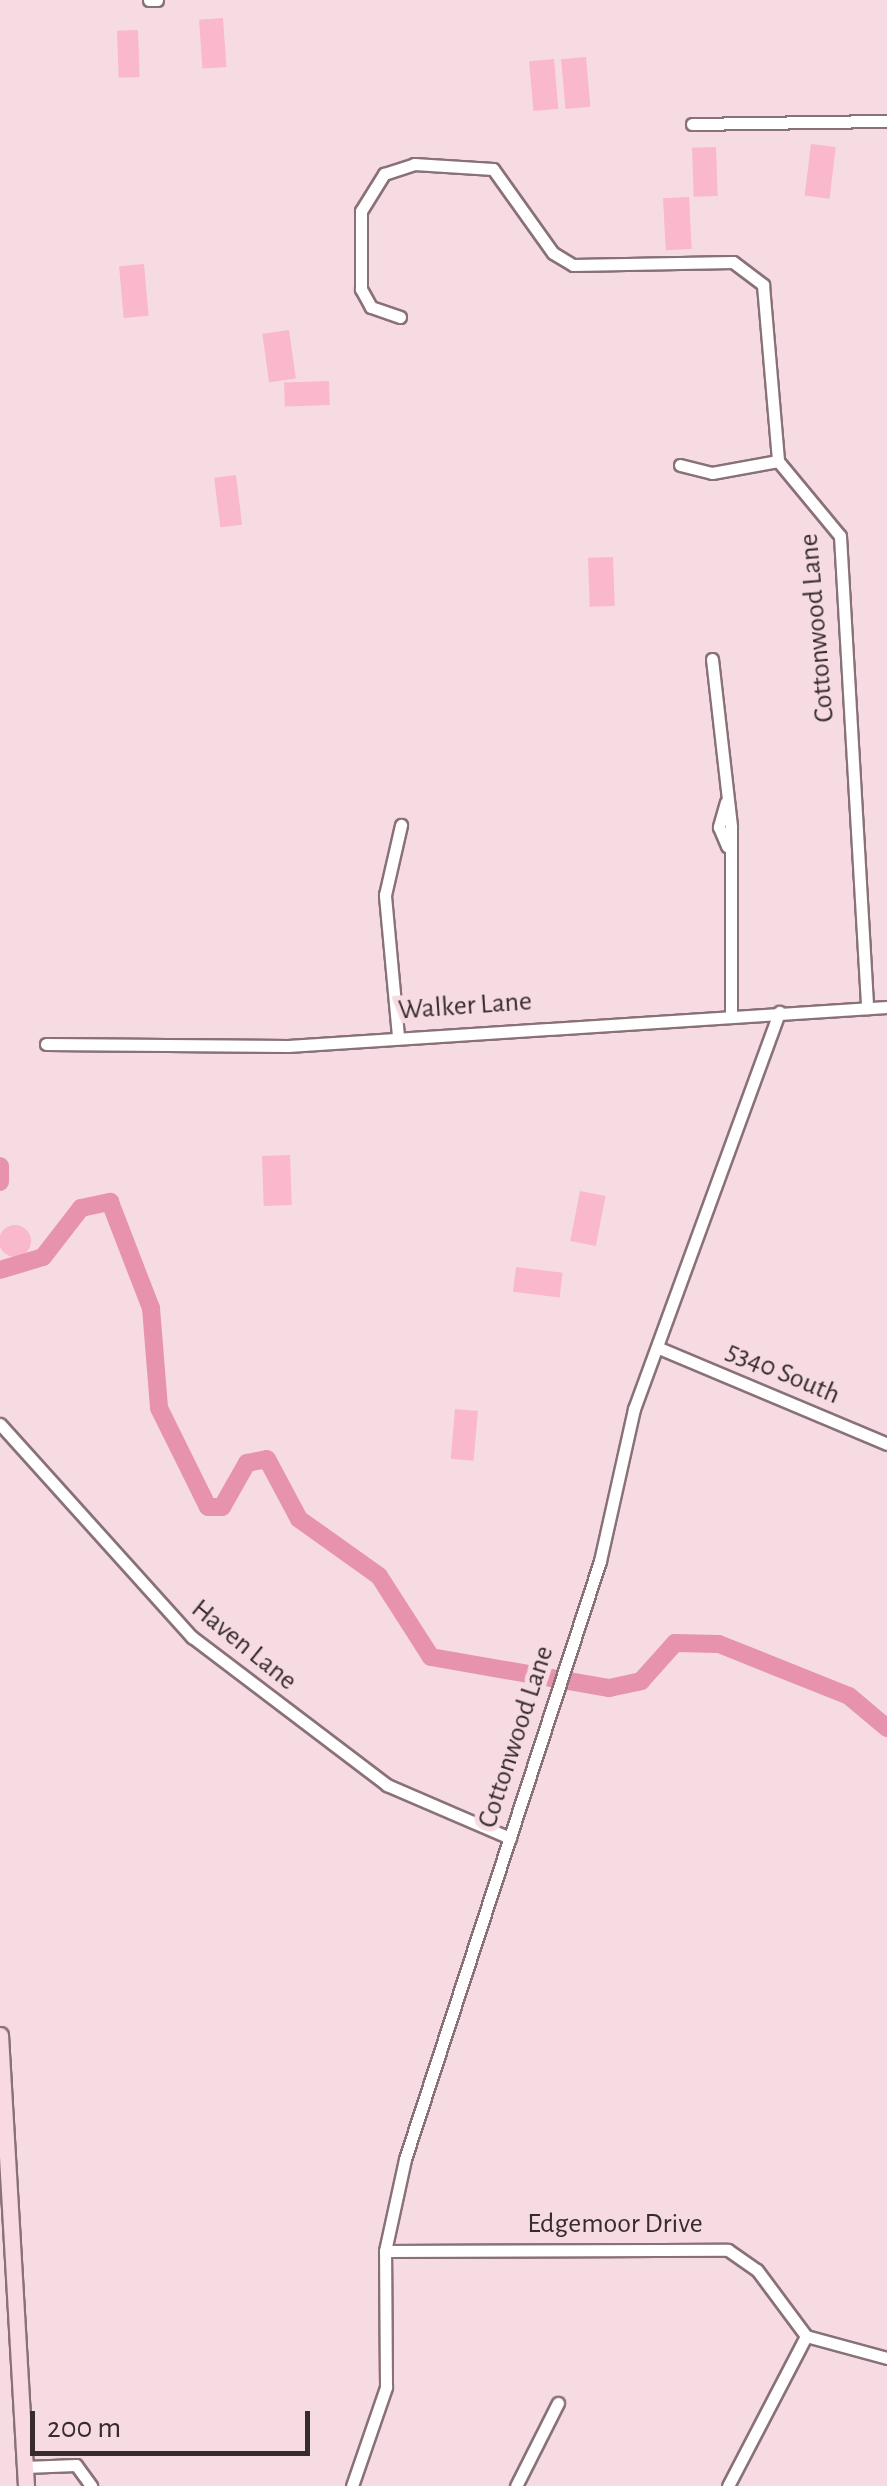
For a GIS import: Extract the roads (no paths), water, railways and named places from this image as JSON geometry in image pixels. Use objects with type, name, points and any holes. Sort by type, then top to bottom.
[{"type":"main road","points":[[0,2035],[6,2199],[26,2486]]},
{"type":"street","points":[[149,0],[157,0]]},
{"type":"street","points":[[692,124],[887,122]]},
{"type":"street","points":[[400,317],[371,308],[361,289],[361,211],[372,186],[414,164],[494,169],[553,253],[572,264],[715,260],[757,277],[770,309],[778,461],[712,473],[680,465]]},
{"type":"street","name":"Cottonwood Lane","points":[[778,461],[840,536],[867,1008]]},
{"type":"street","points":[[712,659],[726,802],[731,1014]]},
{"type":"street","points":[[398,1036],[385,895],[400,824]]},
{"type":"street","name":"Walker Lane","points":[[46,1044],[194,1049],[887,1007]]},
{"type":"street","name":"Cottonwood Lane","points":[[352,2486],[388,2375],[385,2250],[405,2159],[556,1694],[659,1348],[778,1012]]},
{"type":"street","name":"5340 South","points":[[659,1348],[887,1444]]},
{"type":"street","name":"Haven Lane","points":[[0,1424],[192,1637],[387,1785],[510,1838]]},
{"type":"street","name":"Edgemoor Drive","points":[[385,2250],[728,2250],[756,2270],[806,2336]]},
{"type":"street","points":[[728,2486],[806,2336],[887,2358]]},
{"type":"street","points":[[516,2486],[558,2402]]},
{"type":"street","points":[[25,2467],[76,2466],[91,2486]]},
{"type":"waterway","points":[[0,1166],[0,1182]]},
{"type":"waterway","points":[[0,1270],[43,1257],[81,1208],[110,1202],[151,1308],[159,1408],[208,1507],[222,1507],[247,1463],[267,1459],[299,1519],[379,1576],[431,1657],[609,1688],[641,1681],[675,1643],[719,1644],[849,1696],[887,1728]]}]
